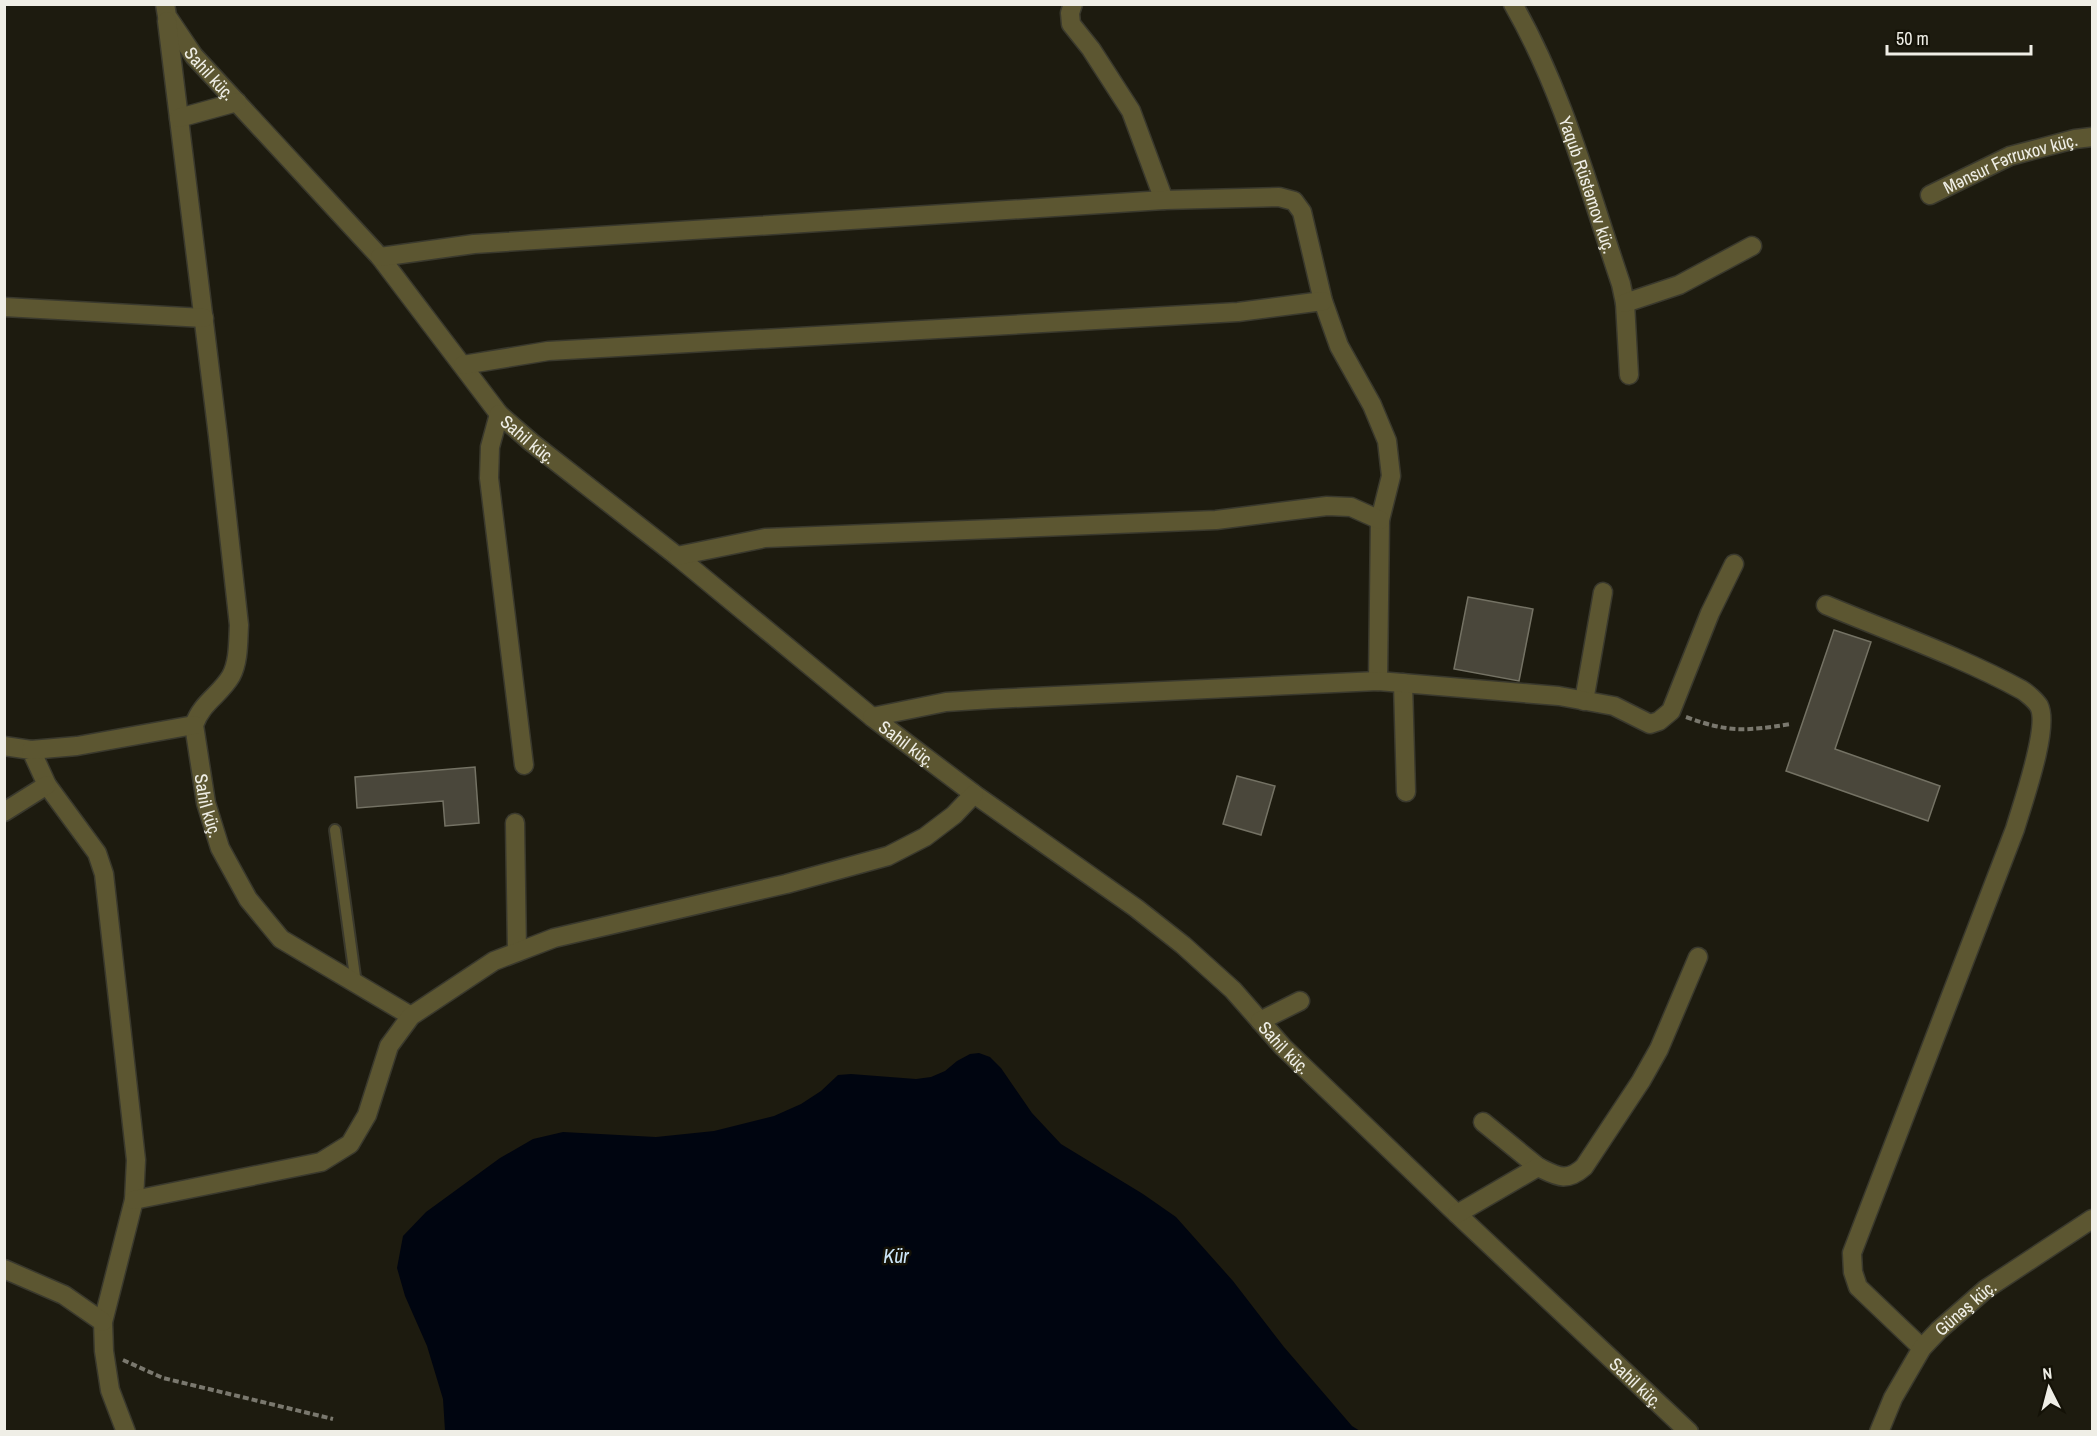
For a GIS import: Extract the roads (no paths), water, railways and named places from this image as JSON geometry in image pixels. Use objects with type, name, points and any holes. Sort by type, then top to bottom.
[{"type":"street","points":[[1073,4],[1070,13],[1071,24],[1131,111],[1164,200]]},
{"type":"street","name":"Yaqub Rüstəmov küç.","points":[[1513,4],[1534,42],[1556,91],[1621,284],[1625,303],[1629,375]]},
{"type":"street","name":"Sahil küç.","points":[[166,10],[194,56],[380,258],[500,414],[531,442],[677,556],[872,717],[974,794],[1136,908],[1183,945],[1233,990],[1283,1047],[1456,1214],[1688,1431]]},
{"type":"street","name":"Sahil küç.","points":[[166,10],[239,625],[238,654],[231,676],[199,712],[194,725],[206,803],[220,848],[248,899],[281,939],[411,1017]]},
{"type":"street","points":[[179,118],[237,102]]},
{"type":"street","name":"Mənsur Fərruxov küç.","points":[[1930,195],[2010,156],[2075,139],[2092,137]]},
{"type":"street","points":[[380,258],[474,244],[1164,200],[1279,197],[1294,201],[1302,212],[1323,301],[1340,346],[1372,405],[1387,441],[1391,476],[1380,520],[1378,681]]},
{"type":"street","points":[[1625,303],[1679,285],[1752,246]]},
{"type":"street","points":[[463,365],[548,351],[1239,312],[1323,301]]},
{"type":"street","points":[[4,307],[204,318]]},
{"type":"street","points":[[500,414],[490,447],[489,478],[524,765]]},
{"type":"street","points":[[677,556],[765,538],[1216,520],[1327,507],[1351,507],[1380,520]]},
{"type":"street","points":[[872,717],[946,702],[1378,681],[1559,696],[1614,706],[1650,724],[1659,721],[1671,711],[1710,613],[1734,564]]},
{"type":"street","points":[[1584,700],[1603,592]]},
{"type":"street","points":[[1826,605],[2025,692],[2039,706],[2043,725],[2015,830],[1852,1253],[1853,1272],[1858,1287],[1922,1348]]},
{"type":"street","points":[[1403,683],[1406,792]]},
{"type":"street","points":[[4,746],[31,750],[77,746],[194,725]]},
{"type":"street","points":[[31,750],[47,785],[97,853],[104,874],[136,1160],[134,1200],[103,1322],[104,1351],[111,1390],[126,1431]]},
{"type":"street","points":[[4,812],[47,785]]},
{"type":"street","points":[[134,1200],[321,1162],[350,1144],[367,1115],[389,1046],[411,1017],[494,961],[554,938],[786,884],[888,856],[925,837],[954,815],[974,794]]},
{"type":"street","points":[[515,823],[518,952]]},
{"type":"street","points":[[1483,1122],[1538,1167],[1560,1177],[1575,1175],[1584,1167],[1641,1081],[1659,1049],[1698,957]]},
{"type":"street","points":[[1260,1021],[1300,1000]]},
{"type":"street","points":[[1456,1214],[1538,1167]]},
{"type":"street","name":"Günəş küç.","points":[[1879,1431],[1893,1398],[1922,1348],[1986,1289],[2092,1219]]},
{"type":"street","points":[[4,1269],[64,1295],[103,1322]]},
{"type":"lane","points":[[335,830],[356,984]]},
{"type":"water","name":"Kür","points":[[979,1053],[990,1057],[1001,1068],[1032,1113],[1061,1144],[1176,1217],[1233,1281],[1284,1347],[1352,1426],[1360,1431],[445,1431],[443,1399],[427,1346],[405,1296],[397,1268],[403,1236],[426,1212],[500,1158],[533,1139],[563,1132],[656,1137],[714,1131],[774,1116],[801,1104],[821,1091],[838,1075],[916,1079],[931,1077],[945,1071],[970,1054]]}]
